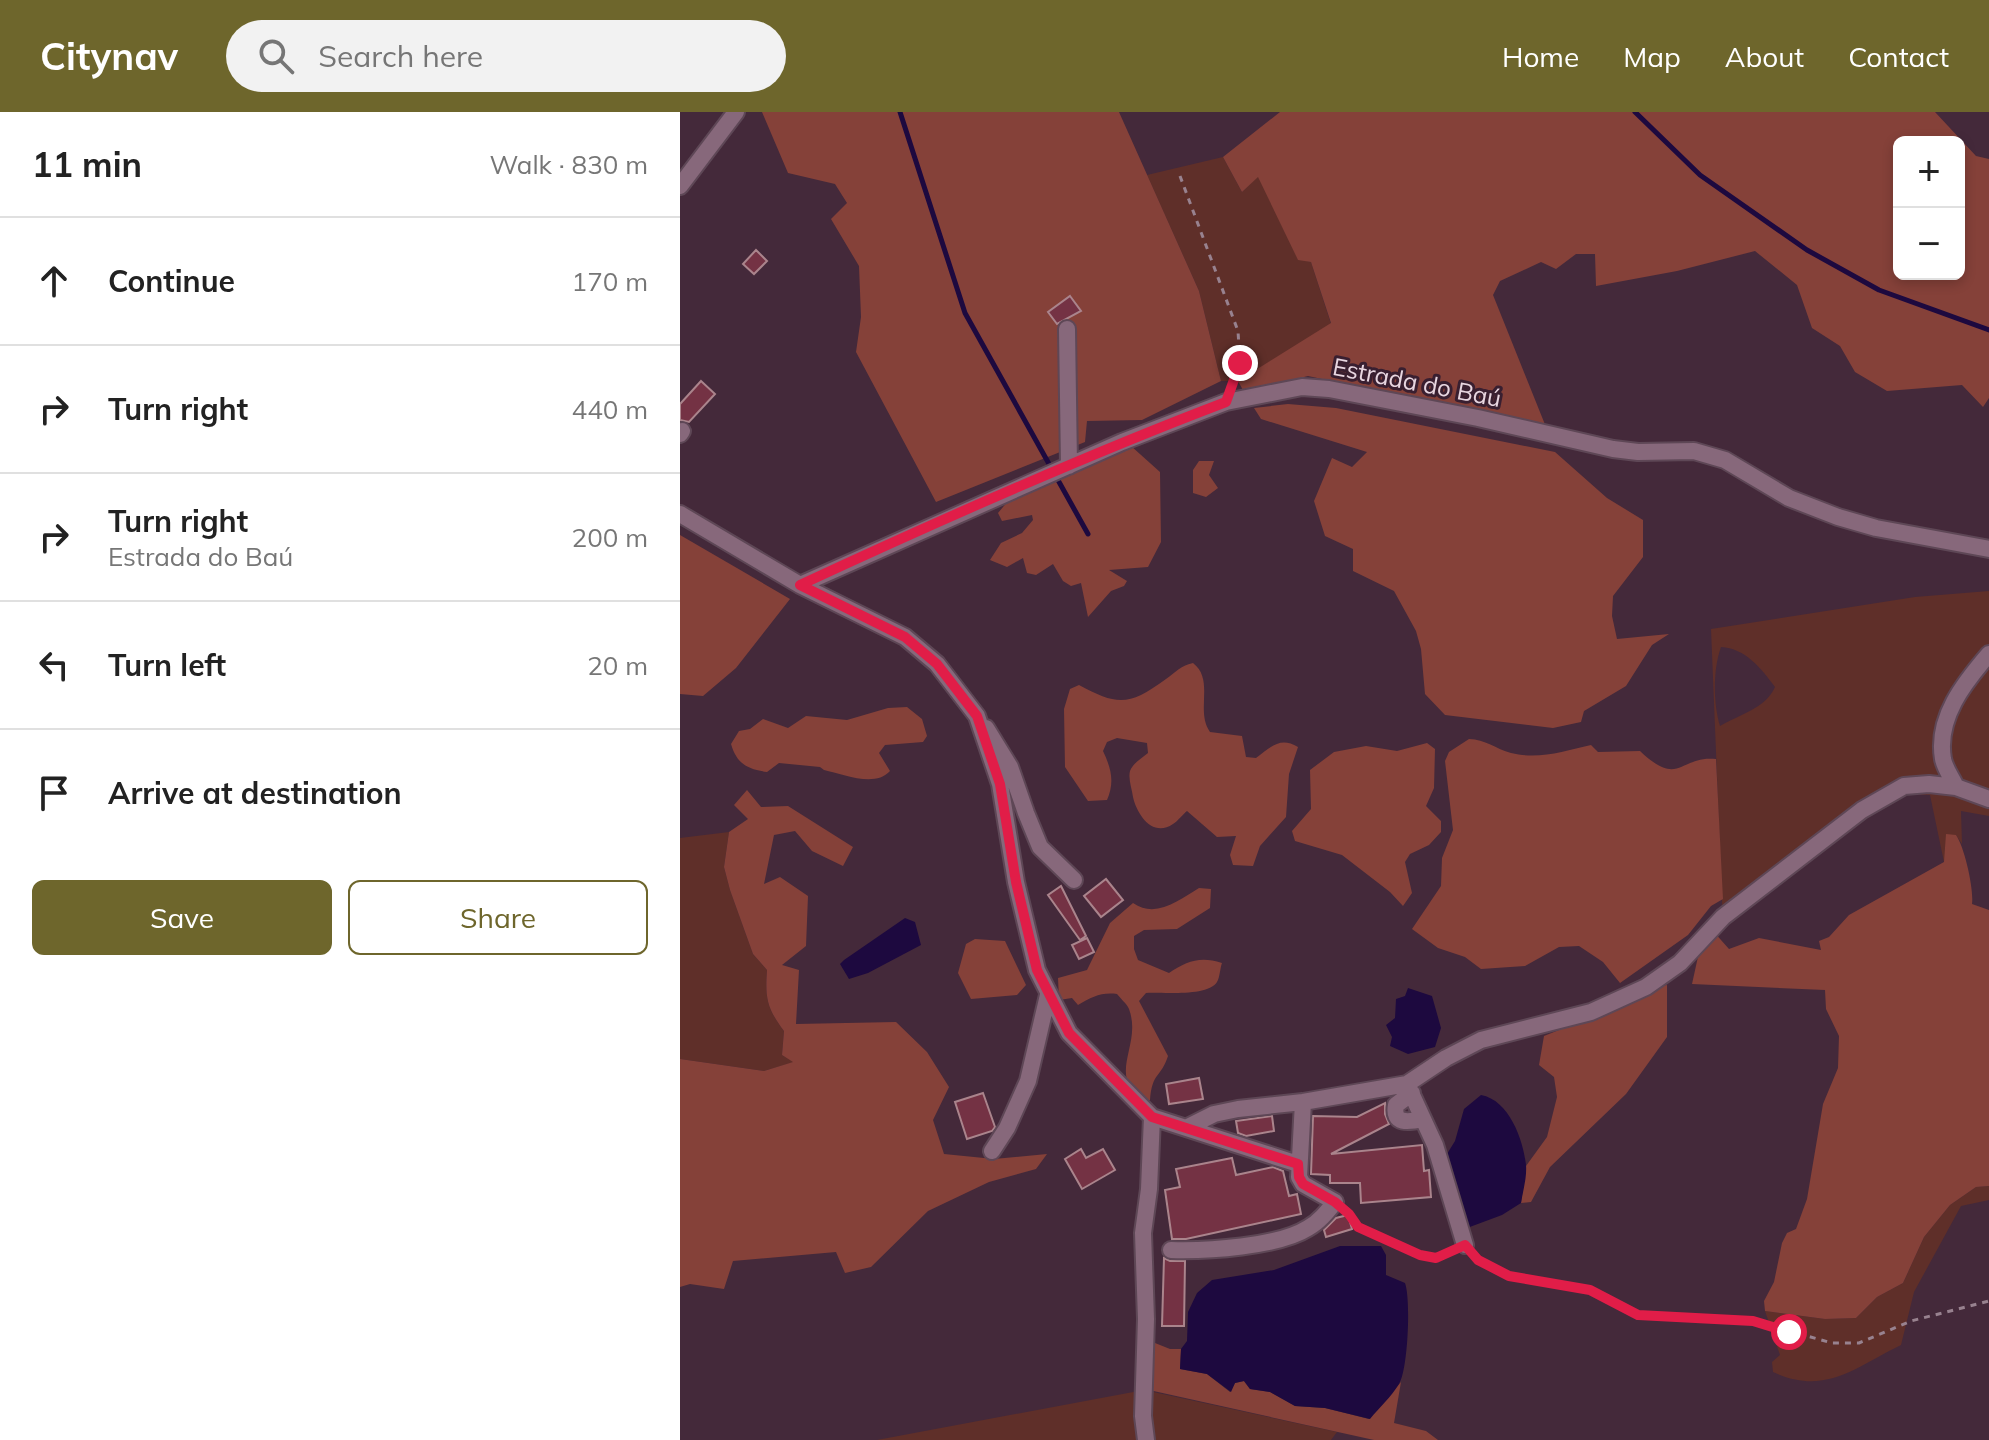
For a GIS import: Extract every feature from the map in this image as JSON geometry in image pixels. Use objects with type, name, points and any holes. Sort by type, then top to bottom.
[{"type":"street","points":[[680,186],[736,112]]},
{"type":"street","points":[[1067,329],[1069,466]]},
{"type":"street","name":"Estrada do Baú","points":[[800,585],[980,502],[1122,442],[1226,402],[1302,387],[1329,389],[1613,449],[1694,451],[1725,460],[1789,498],[1838,517],[1876,528],[1989,549]]},
{"type":"street","points":[[680,514],[800,585],[905,637],[937,664],[977,716],[1010,767],[1040,847],[1074,880]]},
{"type":"street","points":[[1956,787],[1943,762],[1941,738],[1962,686],[1989,654]]},
{"type":"street","points":[[977,716],[1000,784],[1016,882],[1037,970],[1069,1033],[1152,1117],[1298,1164]]},
{"type":"street","points":[[1423,1119],[1404,1123],[1396,1115],[1396,1105],[1409,1089],[1446,1058],[1481,1040],[1591,1012],[1646,987],[1680,963],[1723,917],[1862,810],[1904,786],[1929,784],[1956,787],[1989,799]]},
{"type":"street","points":[[992,1151],[1007,1128],[1028,1081],[1048,995]]},
{"type":"street","points":[[1186,1128],[1214,1114],[1409,1089]]},
{"type":"street","points":[[1409,1089],[1435,1145],[1465,1245]]},
{"type":"street","points":[[1171,1250],[1207,1251],[1290,1237],[1319,1220],[1335,1202],[1303,1184],[1299,1177],[1303,1102]]},
{"type":"street","points":[[1146,1440],[1143,1416],[1146,1319],[1143,1233],[1151,1174],[1152,1117]]},
{"type":"path","points":[[1180,176],[1238,331],[1240,363],[1226,402]]},
{"type":"path","points":[[1335,1202],[1358,1227],[1420,1255],[1436,1258],[1465,1245],[1478,1260],[1509,1276],[1590,1290],[1638,1315],[1753,1321],[1832,1343],[1859,1343],[1911,1321],[1989,1301]]},
{"type":"shaded area","points":[[762,112],[1119,112],[1199,291],[1221,381],[1142,420],[1087,421],[1085,442],[936,502],[856,352],[861,317],[859,266],[831,219],[847,203],[835,184],[788,173]]},
{"type":"shaded area","points":[[1280,112],[1935,112],[1957,136],[1893,136],[1893,280],[1965,280],[1965,144],[1976,156],[1989,159],[1989,398],[1983,407],[1962,385],[1887,391],[1855,372],[1840,346],[1812,328],[1797,285],[1755,251],[1677,271],[1596,286],[1595,254],[1576,254],[1556,269],[1541,262],[1500,281],[1493,295],[1546,427],[1308,376],[1244,392],[1238,381],[1331,323],[1311,262],[1298,260],[1258,177],[1242,192],[1223,157]]},
{"type":"shaded area","points":[[1223,157],[1242,192],[1258,176],[1298,259],[1311,262],[1331,324],[1238,381],[1221,381],[1199,291],[1147,175]]},
{"type":"shaded area","points":[[1288,404],[1336,408],[1555,452],[1607,498],[1643,520],[1643,557],[1613,596],[1612,616],[1617,639],[1669,634],[1652,645],[1626,686],[1584,711],[1581,722],[1553,728],[1445,715],[1425,694],[1421,649],[1416,631],[1394,591],[1353,571],[1353,549],[1325,536],[1314,501],[1332,458],[1352,467],[1367,452],[1261,419],[1254,408]]},
{"type":"shaded area","points":[[1131,446],[1160,472],[1161,542],[1148,567],[1109,570],[1127,581],[1124,586],[1111,591],[1088,617],[1081,583],[1071,586],[1063,581],[1053,564],[1036,575],[1027,573],[1023,558],[1007,567],[990,560],[1001,543],[1022,533],[1033,520],[1032,515],[1002,521],[998,513],[1008,501]]},
{"type":"shaded area","points":[[1199,461],[1214,461],[1209,475],[1218,488],[1206,497],[1193,493],[1193,470]]},
{"type":"shaded area","points":[[680,535],[790,599],[736,668],[703,696],[680,694]]},
{"type":"shaded area","points":[[1989,591],[1989,816],[1961,811],[1962,844],[1956,835],[1944,862],[1930,795],[1904,794],[1877,807],[1723,924],[1711,629],[1915,597]],"holes":[[[1721,647],[1730,648],[1752,661],[1775,687],[1759,706],[1720,726],[1715,697],[1716,665]]]},
{"type":"shaded area","points":[[1193,663],[1203,678],[1204,715],[1210,732],[1242,736],[1246,757],[1256,758],[1281,743],[1298,747],[1289,774],[1286,817],[1260,846],[1253,866],[1233,865],[1230,855],[1236,836],[1217,837],[1187,811],[1166,828],[1153,826],[1142,817],[1133,797],[1130,771],[1148,753],[1147,743],[1117,738],[1107,742],[1103,751],[1111,781],[1107,800],[1088,801],[1065,767],[1064,709],[1070,689],[1079,685],[1104,697],[1123,700],[1142,694]]},
{"type":"shaded area","points":[[907,707],[922,719],[927,736],[923,742],[885,745],[879,753],[890,771],[876,779],[858,778],[820,767],[779,763],[767,772],[760,771],[740,761],[731,744],[739,731],[750,729],[763,719],[788,728],[806,716],[847,720],[888,708]]},
{"type":"shaded area","points":[[1469,739],[1532,756],[1591,745],[1598,752],[1640,751],[1653,762],[1672,769],[1694,761],[1716,759],[1723,899],[1711,906],[1688,935],[1620,983],[1603,962],[1579,946],[1559,947],[1525,966],[1481,969],[1465,957],[1438,948],[1412,929],[1441,886],[1442,858],[1453,830],[1445,761],[1449,752]]},
{"type":"shaded area","points":[[1427,743],[1435,749],[1434,788],[1426,806],[1441,821],[1441,832],[1429,845],[1410,854],[1405,862],[1412,893],[1403,906],[1390,892],[1342,855],[1295,841],[1292,831],[1311,809],[1310,770],[1334,752],[1366,746],[1397,751]]},
{"type":"shaded area","points":[[747,790],[761,807],[788,806],[853,847],[843,866],[812,851],[795,831],[774,835],[764,884],[780,877],[808,896],[806,946],[782,965],[799,970],[796,1024],[896,1022],[927,1052],[949,1087],[933,1120],[944,1154],[994,1159],[1047,1154],[1036,1169],[989,1182],[928,1211],[871,1267],[845,1273],[836,1252],[733,1261],[724,1289],[690,1284],[680,1287],[680,1059],[764,1071],[793,1062],[782,1055],[784,1031],[768,1003],[767,970],[753,954],[724,867],[729,832],[748,819],[734,805]]},
{"type":"shaded area","points":[[729,832],[724,867],[730,890],[753,954],[767,970],[768,1003],[784,1031],[782,1055],[794,1062],[764,1071],[680,1059],[680,838]]},
{"type":"shaded area","points":[[1946,834],[1956,835],[1963,849],[1972,904],[1989,910],[1989,1186],[1976,1187],[1950,1205],[1924,1237],[1903,1283],[1877,1297],[1856,1318],[1825,1319],[1765,1311],[1764,1301],[1774,1282],[1782,1243],[1787,1233],[1796,1229],[1807,1199],[1823,1104],[1838,1068],[1839,1036],[1826,1009],[1825,990],[1692,984],[1701,943],[1713,931],[1729,949],[1759,938],[1821,950],[1819,941],[1829,937],[1849,915],[1944,862]]},
{"type":"shaded area","points":[[1199,888],[1211,889],[1210,908],[1177,929],[1144,930],[1134,936],[1138,960],[1169,973],[1194,961],[1222,963],[1218,980],[1212,987],[1195,992],[1146,993],[1139,1001],[1168,1056],[1153,1084],[1150,1100],[1146,1102],[1128,1082],[1126,1071],[1132,1023],[1127,1005],[1117,994],[1097,996],[1078,1005],[1072,998],[1059,1000],[1058,978],[1087,970],[1110,923],[1133,903],[1150,909],[1159,908]]},
{"type":"shaded area","points":[[905,918],[915,922],[921,945],[868,973],[849,979],[840,964]]},
{"type":"shaded area","points":[[975,939],[1005,941],[1026,985],[1017,995],[971,999],[958,973],[966,944]]},
{"type":"shaded area","points":[[1667,985],[1667,1037],[1626,1094],[1550,1167],[1531,1202],[1521,1203],[1526,1166],[1547,1137],[1557,1097],[1554,1077],[1539,1065],[1544,1036],[1631,1001],[1657,986]]},
{"type":"shaded area","points":[[1408,988],[1432,996],[1441,1028],[1435,1047],[1408,1054],[1390,1046],[1392,1037],[1386,1025],[1395,1018],[1396,999],[1405,996]]},
{"type":"shaded area","points":[[1481,1095],[1499,1104],[1513,1122],[1524,1155],[1525,1184],[1521,1203],[1502,1215],[1459,1231],[1455,1228],[1434,1175],[1455,1141],[1464,1109]]},
{"type":"shaded area","points":[[1989,1186],[1989,1200],[1961,1206],[1914,1292],[1901,1345],[1854,1370],[1824,1380],[1792,1379],[1773,1372],[1772,1362],[1780,1355],[1765,1311],[1825,1319],[1856,1318],[1877,1297],[1903,1283],[1924,1237],[1950,1205],[1976,1187]]},
{"type":"shaded area","points":[[1340,1246],[1381,1246],[1386,1255],[1386,1275],[1405,1283],[1407,1291],[1408,1334],[1402,1376],[1370,1419],[1325,1408],[1295,1406],[1270,1392],[1250,1389],[1244,1381],[1235,1383],[1231,1392],[1207,1374],[1180,1369],[1181,1349],[1187,1341],[1188,1312],[1197,1293],[1212,1280],[1274,1270]]},
{"type":"shaded area","points":[[1150,1341],[1170,1349],[1181,1349],[1180,1369],[1207,1374],[1230,1392],[1235,1383],[1244,1381],[1250,1389],[1270,1392],[1295,1406],[1325,1408],[1369,1419],[1401,1382],[1394,1423],[1426,1431],[1438,1440],[1374,1440],[1149,1390]]},
{"type":"shaded area","points":[[1144,1390],[1337,1432],[1331,1440],[877,1440]]},
{"type":"building","points":[[756,250],[767,261],[754,274],[743,264]]},
{"type":"building","points":[[1070,296],[1081,311],[1057,324],[1048,312]]},
{"type":"building","points":[[701,381],[715,394],[689,422],[680,420],[680,404]]},
{"type":"building","points":[[1106,879],[1123,900],[1101,917],[1084,896]]},
{"type":"building","points":[[1061,886],[1086,936],[1080,940],[1048,895]]},
{"type":"building","points":[[1087,938],[1094,952],[1079,959],[1072,945]]},
{"type":"building","points":[[1199,1078],[1203,1099],[1169,1104],[1166,1084]]},
{"type":"building","points":[[983,1093],[995,1127],[992,1131],[967,1139],[955,1102]]},
{"type":"building","points":[[1385,1103],[1389,1124],[1331,1154],[1422,1145],[1424,1171],[1429,1170],[1431,1197],[1361,1203],[1360,1183],[1330,1183],[1330,1175],[1311,1174],[1313,1116],[1357,1117]]},
{"type":"building","points":[[1272,1116],[1274,1131],[1246,1136],[1238,1133],[1236,1121]]},
{"type":"building","points":[[1081,1149],[1086,1158],[1103,1149],[1115,1170],[1082,1189],[1065,1159]]},
{"type":"building","points":[[1232,1158],[1236,1175],[1273,1167],[1283,1171],[1289,1196],[1297,1194],[1301,1214],[1186,1239],[1172,1239],[1165,1190],[1180,1187],[1176,1169]]},
{"type":"building","points":[[1348,1215],[1352,1229],[1326,1237],[1324,1230],[1336,1218]]},
{"type":"building","points":[[1164,1258],[1185,1261],[1184,1326],[1162,1326]]},
{"type":"waterway","points":[[900,112],[965,313],[1088,534]]},
{"type":"waterway","points":[[1635,112],[1700,175],[1807,250],[1879,290],[1989,330]]},
{"type":"route","points":[[1240,363],[1226,402],[980,502],[800,585],[905,637],[937,664],[977,716],[1000,784],[1016,882],[1037,970],[1069,1033],[1152,1117],[1298,1164],[1303,1184],[1335,1202],[1358,1227],[1420,1255],[1436,1258],[1465,1245],[1478,1260],[1509,1276],[1590,1290],[1638,1315],[1753,1321],[1789,1332]]}]
